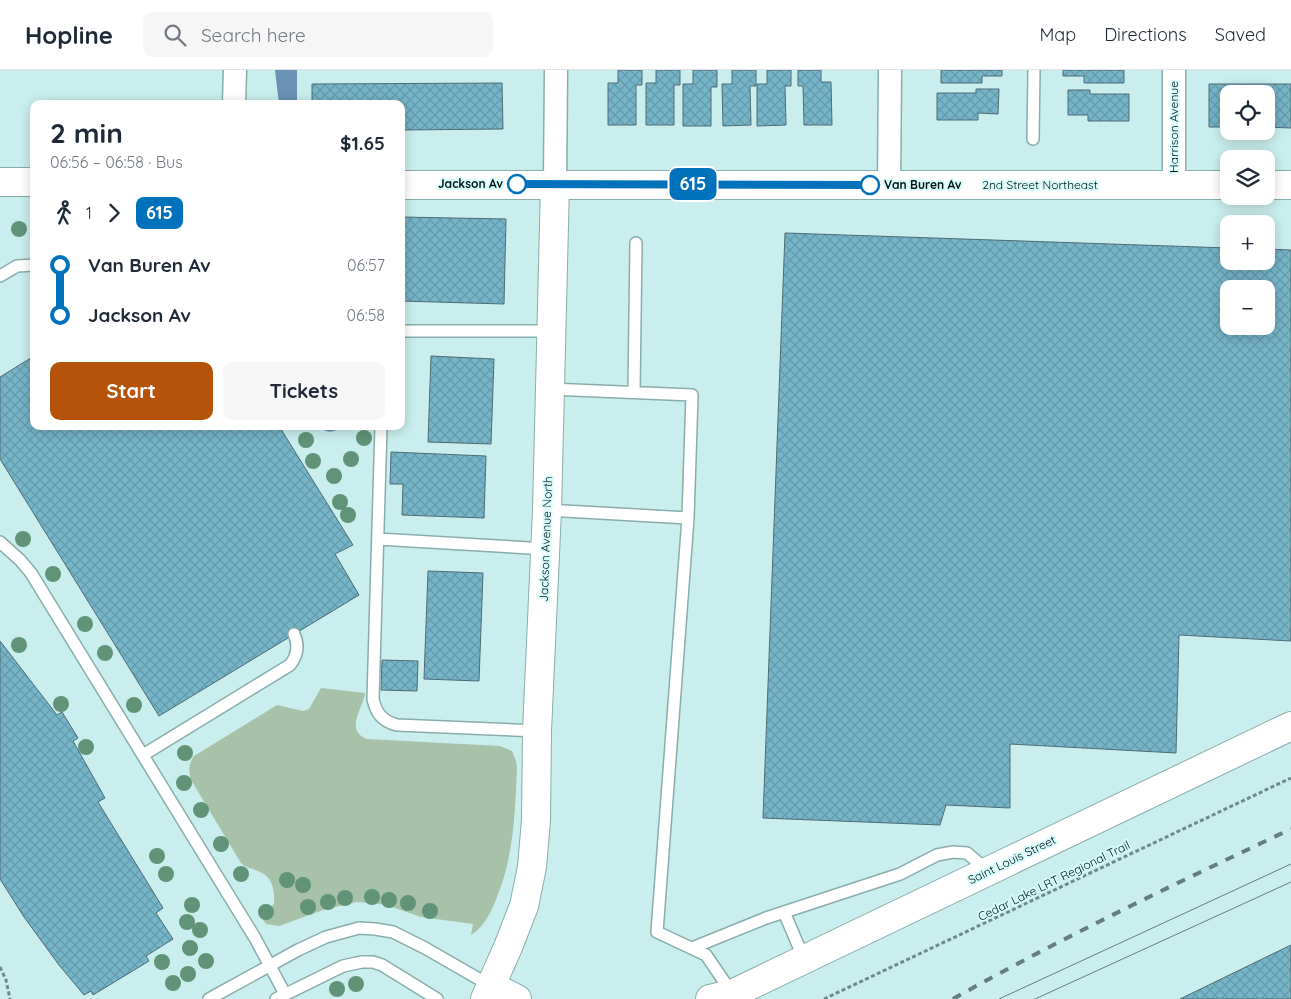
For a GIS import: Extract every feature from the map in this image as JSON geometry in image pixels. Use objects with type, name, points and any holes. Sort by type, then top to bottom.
[{"type":"street","points":[[234,100],[235,70]]},
{"type":"street","name":"Jackson Avenue North","points":[[488,993],[524,906],[532,867],[536,820],[537,731],[546,549],[552,331],[556,70]]},
{"type":"street","points":[[889,185],[890,70]]},
{"type":"street","name":"Harrison Avenue","points":[[1174,70],[1174,185]]},
{"type":"street","points":[[0,182],[30,182]]},
{"type":"street","name":"2nd Street Northeast","points":[[405,184],[1220,185]]},
{"type":"street","points":[[1275,185],[1291,185]]},
{"type":"street","name":"Saint Louis Street","points":[[722,997],[1291,726]]},
{"type":"street","points":[[488,993],[517,999]]},
{"type":"lane","points":[[1033,139],[1034,70]]},
{"type":"lane","points":[[634,392],[636,243]]},
{"type":"lane","points":[[0,276],[17,266],[30,266]]},
{"type":"lane","points":[[405,331],[552,331]]},
{"type":"lane","points":[[550,389],[692,394],[688,518],[658,932],[706,954],[722,997]]},
{"type":"lane","points":[[381,430],[373,699],[375,709],[387,723],[397,725],[537,731]]},
{"type":"lane","points":[[547,510],[688,518]]},
{"type":"lane","points":[[378,539],[546,549]]},
{"type":"lane","points":[[0,542],[31,573],[255,938],[270,965],[281,996],[343,966],[352,963],[373,962],[392,969],[437,999]]},
{"type":"lane","points":[[142,755],[290,665],[298,651],[294,634]]},
{"type":"lane","points":[[692,948],[784,912],[900,874],[937,856],[953,852],[967,853],[988,871]]},
{"type":"lane","points":[[784,912],[804,959]]},
{"type":"lane","points":[[209,999],[326,937],[359,928],[375,928],[393,932],[425,948],[488,993]]},
{"type":"path","name":"Cedar Lake LRT Regional Trail","points":[[824,999],[1291,778]]},
{"type":"path","points":[[0,967],[6,980],[10,999]]},
{"type":"green space","points":[[321,688],[365,693],[356,725],[360,735],[367,739],[500,746],[512,751],[517,768],[514,818],[507,865],[503,881],[490,913],[484,923],[471,935],[473,924],[421,917],[386,905],[372,903],[356,902],[323,910],[279,926],[266,924],[261,917],[274,904],[274,895],[270,881],[264,874],[241,863],[191,780],[190,764],[194,756],[277,705],[303,711],[309,709]]},
{"type":"water","points":[[275,70],[297,70],[297,100],[279,100]]},
{"type":"building","points":[[618,70],[642,70],[642,85],[636,85],[636,125],[608,125],[608,83],[618,83]]},
{"type":"building","points":[[656,70],[680,70],[680,85],[674,85],[674,125],[646,125],[646,83],[656,83]]},
{"type":"building","points":[[693,70],[717,70],[717,87],[711,87],[711,126],[683,126],[683,84],[693,84]]},
{"type":"building","points":[[732,70],[756,70],[756,86],[750,86],[751,125],[723,126],[722,84],[732,84]]},
{"type":"building","points":[[767,70],[791,70],[791,86],[785,86],[786,125],[757,126],[757,84],[767,84]]},
{"type":"building","points":[[798,70],[821,70],[821,82],[831,82],[832,125],[804,125],[803,86],[798,86]]},
{"type":"building","points":[[941,70],[1002,70],[1002,76],[982,76],[982,83],[941,83]]},
{"type":"building","points":[[1063,70],[1124,70],[1124,83],[1084,83],[1084,76],[1063,76]]},
{"type":"building","points":[[502,83],[503,129],[405,130],[405,100],[312,100],[312,84]]},
{"type":"building","points":[[1209,84],[1291,84],[1291,128],[1275,127],[1275,85],[1220,85],[1220,127],[1209,127]]},
{"type":"building","points":[[976,89],[999,89],[998,114],[978,113],[978,120],[937,120],[937,93],[976,93]]},
{"type":"building","points":[[1068,90],[1090,90],[1090,94],[1129,94],[1129,121],[1088,121],[1088,115],[1068,115]]},
{"type":"building","points":[[405,217],[506,219],[504,304],[405,301]]},
{"type":"building","points":[[785,233],[1220,248],[1220,270],[1275,270],[1275,249],[1291,250],[1291,641],[1179,635],[1176,753],[1010,744],[1010,808],[946,805],[940,825],[763,818]]},
{"type":"building","points":[[431,356],[494,359],[491,444],[428,442]]},
{"type":"building","points":[[30,358],[30,430],[281,430],[353,545],[335,554],[359,595],[159,716],[0,459],[0,377]]},
{"type":"building","points":[[391,452],[486,456],[484,518],[402,515],[403,484],[390,484]]},
{"type":"building","points":[[428,571],[483,573],[479,681],[424,679]]},
{"type":"building","points":[[0,641],[57,715],[62,712],[78,738],[73,741],[105,798],[98,802],[163,908],[156,913],[173,939],[146,956],[149,961],[93,995],[91,991],[84,995],[59,965],[24,917],[0,879]]},
{"type":"building","points":[[382,660],[418,661],[417,691],[381,690]]},
{"type":"building","points":[[1291,945],[1291,999],[1180,999]]},
{"type":"tram line","points":[[999,999],[1291,864]]},
{"type":"tram line","points":[[1035,999],[1291,882]]},
{"type":"railway","points":[[953,999],[1078,932],[1291,829]]},
{"type":"bus line","name":"615","points":[[517,184],[870,185]]},
{"type":"place","name":"Jackson Av","points":[[517,184]]},
{"type":"place","name":"Van Buren Av","points":[[870,185]]}]
